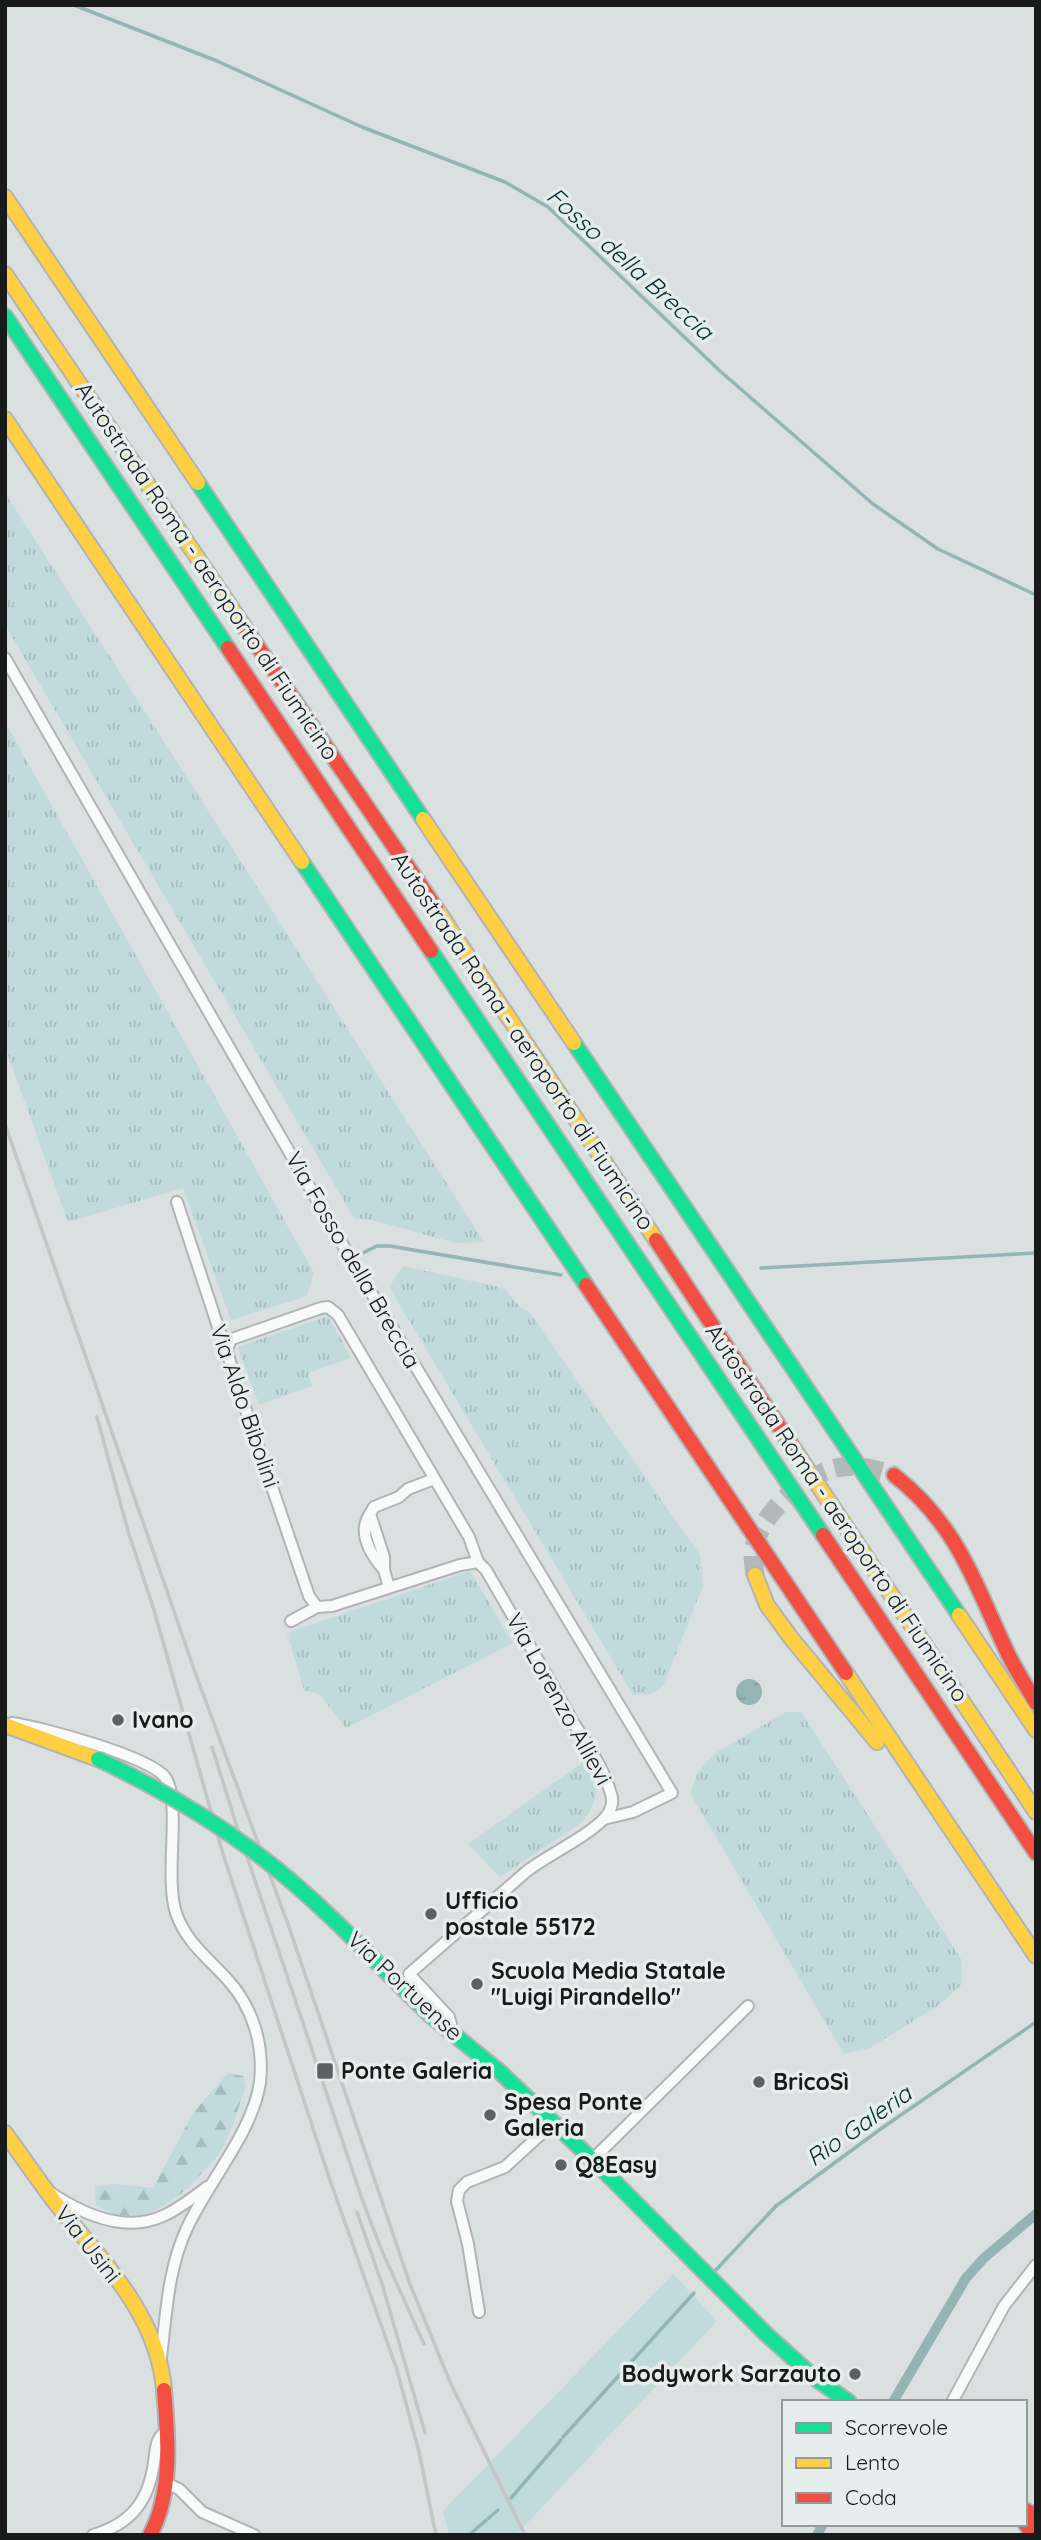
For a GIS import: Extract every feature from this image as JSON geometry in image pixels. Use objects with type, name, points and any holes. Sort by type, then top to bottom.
[{"type":"main road","points":[[5,197],[1036,1730]]},
{"type":"main road","name":"Autostrada Roma - aeroporto di Fiumicino","points":[[5,274],[417,881],[1036,1812]]},
{"type":"main road","name":"Autostrada Roma - aeroporto di Fiumicino","points":[[5,316],[1036,1853]]},
{"type":"main road","points":[[5,419],[1036,1956]]},
{"type":"main road","points":[[894,1475],[926,1502],[956,1544],[1011,1658],[1036,1703]]},
{"type":"main road","points":[[755,1575],[766,1605],[791,1638],[841,1695],[929,1810],[945,1822]]},
{"type":"main road","name":"Via Portuense","points":[[5,1724],[98,1759],[171,1796],[262,1856],[337,1923],[430,2015],[488,2061],[592,2160],[737,2306],[816,2379],[846,2400]]},
{"type":"main road","name":"Via Usini","points":[[8,2142],[138,2310],[160,2361],[166,2483],[163,2508],[150,2535]]},
{"type":"street","name":"Via Fosso della Breccia","points":[[5,658],[347,1252],[672,1793],[634,1812],[604,1819]]},
{"type":"street","name":"Via Aldo Bibolini","points":[[177,1202],[220,1333],[229,1343],[227,1351],[233,1372],[309,1597],[317,1607]]},
{"type":"street","name":"Via Lorenzo Allievi","points":[[229,1343],[232,1339],[321,1308],[328,1307],[338,1315],[474,1547],[478,1562],[486,1570],[602,1771],[612,1799],[610,1811],[604,1819],[527,1871],[409,1974],[449,2017],[449,2029]]},
{"type":"street","points":[[389,1587],[384,1570],[384,1557],[370,1514],[374,1507],[434,1479]]},
{"type":"street","points":[[291,1621],[317,1607],[332,1606],[460,1565],[478,1562]]},
{"type":"street","points":[[5,1724],[58,1732],[149,1764],[163,1775],[170,1785],[173,1803],[170,1875],[175,1908],[191,1942],[226,1977],[241,1997],[255,2027],[261,2059],[253,2110],[209,2186],[179,2246],[171,2281],[160,2361]]},
{"type":"street","points":[[592,2160],[748,2006]]},
{"type":"street","points":[[479,2312],[468,2244],[457,2200],[458,2190],[465,2183],[499,2170],[511,2162],[553,2123]]},
{"type":"street","points":[[46,2189],[89,2215],[132,2223],[166,2215],[209,2186]]},
{"type":"street","points":[[953,2400],[1004,2306],[1036,2265]]},
{"type":"street","points":[[93,2535],[118,2526],[140,2505],[150,2484],[158,2440],[165,2432]]},
{"type":"street","points":[[166,2483],[179,2489],[202,2512],[254,2535]]},
{"type":"green space","points":[[5,493],[484,1242],[455,1243],[373,1220],[354,1218],[5,625]]},
{"type":"green space","points":[[5,722],[314,1273],[307,1296],[231,1320],[183,1188],[68,1222],[5,1047]]},
{"type":"green space","points":[[403,1266],[504,1288],[519,1306],[529,1312],[700,1555],[703,1586],[663,1686],[651,1694],[633,1695],[389,1287]]},
{"type":"green space","points":[[328,1316],[351,1358],[308,1373],[312,1386],[259,1405],[238,1347]]},
{"type":"green space","points":[[470,1571],[513,1643],[346,1728],[319,1694],[304,1690],[287,1633]]},
{"type":"green space","points":[[786,1712],[801,1712],[961,1959],[962,1984],[939,2005],[870,2048],[844,2054],[690,1793],[699,1770],[717,1752]]},
{"type":"green space","points":[[585,1761],[596,1792],[588,1814],[582,1822],[500,1877],[468,1844]]},
{"type":"green space","points":[[228,2073],[243,2076],[246,2086],[232,2128],[215,2159],[181,2194],[140,2215],[111,2213],[96,2205],[95,2186],[115,2184],[153,2188],[193,2113]]},
{"type":"green space","points":[[673,2274],[717,2321],[516,2535],[449,2535],[443,2511]]},
{"type":"water","points":[[749,1679],[758,1683],[762,1692],[758,1701],[749,1705],[740,1701],[736,1692],[740,1683]]},
{"type":"waterway","name":"Fosso della Breccia","points":[[74,5],[217,61],[362,127],[505,182],[548,207],[720,371],[873,504],[938,549],[1036,595]]},
{"type":"waterway","points":[[346,1261],[377,1246],[390,1246],[561,1275]]},
{"type":"waterway","points":[[761,1268],[1036,1253]]},
{"type":"waterway","name":"Rio Galeria","points":[[715,2271],[776,2206],[882,2128],[1036,2022]]},
{"type":"waterway","points":[[894,2400],[966,2278],[984,2258],[1036,2214]]},
{"type":"waterway","name":"Rio Galeria","points":[[563,2437],[694,2293]]},
{"type":"waterway","name":"Rio Galeria","points":[[511,2498],[561,2440]]},
{"type":"waterway","name":"Rio Galeria","points":[[469,2535],[498,2510]]},
{"type":"waterway","points":[[817,2535],[822,2526]]},
{"type":"tunnel","points":[[755,1575],[754,1548],[764,1523],[797,1488],[823,1472],[843,1467],[865,1468],[894,1475]]},
{"type":"railway","points":[[5,1124],[195,1672],[289,1927],[410,2284],[450,2382],[525,2535]]},
{"type":"railway","points":[[97,1417],[223,1854],[331,2183],[397,2370],[419,2452],[436,2535]]},
{"type":"railway","points":[[212,1747],[362,2199],[424,2344]]},
{"type":"railway","points":[[357,2212],[383,2287],[425,2433]]},
{"type":"traffic: fast","points":[[5,316],[228,648]]},
{"type":"traffic: fast","points":[[198,483],[423,819]]},
{"type":"traffic: fast","points":[[302,862],[586,1285]]},
{"type":"traffic: fast","points":[[431,951],[823,1535]]},
{"type":"traffic: fast","points":[[574,1043],[959,1615]]},
{"type":"traffic: fast","points":[[98,1759],[192,1810],[279,1871],[356,1941],[430,2015]]},
{"type":"traffic: fast","points":[[430,2015],[500,2072],[601,2168],[767,2335],[816,2379],[846,2400]]},
{"type":"traffic: slow","points":[[5,197],[198,483]]},
{"type":"traffic: slow","points":[[5,274],[243,625]]},
{"type":"traffic: slow","points":[[5,419],[302,862]]},
{"type":"traffic: slow","points":[[423,819],[574,1043]]},
{"type":"traffic: slow","points":[[436,908],[656,1240]]},
{"type":"traffic: slow","points":[[792,1446],[1036,1812]]},
{"type":"traffic: slow","points":[[755,1575],[767,1605],[791,1638],[877,1742]]},
{"type":"traffic: slow","points":[[959,1615],[1036,1730]]},
{"type":"traffic: slow","points":[[846,1673],[1036,1956]]},
{"type":"traffic: slow","points":[[5,1725],[98,1759]]},
{"type":"traffic: slow","points":[[5,2133],[127,2293],[152,2339],[164,2390]]},
{"type":"traffic: jam","points":[[243,625],[436,908]]},
{"type":"traffic: jam","points":[[228,648],[431,951]]},
{"type":"traffic: jam","points":[[656,1240],[792,1446]]},
{"type":"traffic: jam","points":[[586,1285],[846,1673]]},
{"type":"traffic: jam","points":[[894,1475],[935,1515],[950,1536],[975,1581],[1009,1656],[1036,1703]]},
{"type":"traffic: jam","points":[[823,1535],[1036,1853]]},
{"type":"traffic: jam","points":[[150,2535],[166,2483],[164,2390]]},
{"type":"traffic: jam","points":[[1027,2511],[1036,2516]]},
{"type":"traffic: jam","points":[[1027,2526],[1033,2535]]},
{"type":"place","name":"Ivano","points":[[118,1720]]},
{"type":"place","name":"Ufficio postale 55172","points":[[431,1914]]},
{"type":"place","name":"Scuola Media Statale \"Luigi Pirandello\"","points":[[477,1984]]},
{"type":"place","name":"Ponte Galeria","points":[[325,2071]]},
{"type":"place","name":"BricoSì","points":[[759,2082]]},
{"type":"place","name":"Spesa Ponte Galeria","points":[[490,2115]]},
{"type":"place","name":"Q8Easy","points":[[561,2165]]},
{"type":"place","name":"Bodywork Sarzauto","points":[[855,2374]]}]
